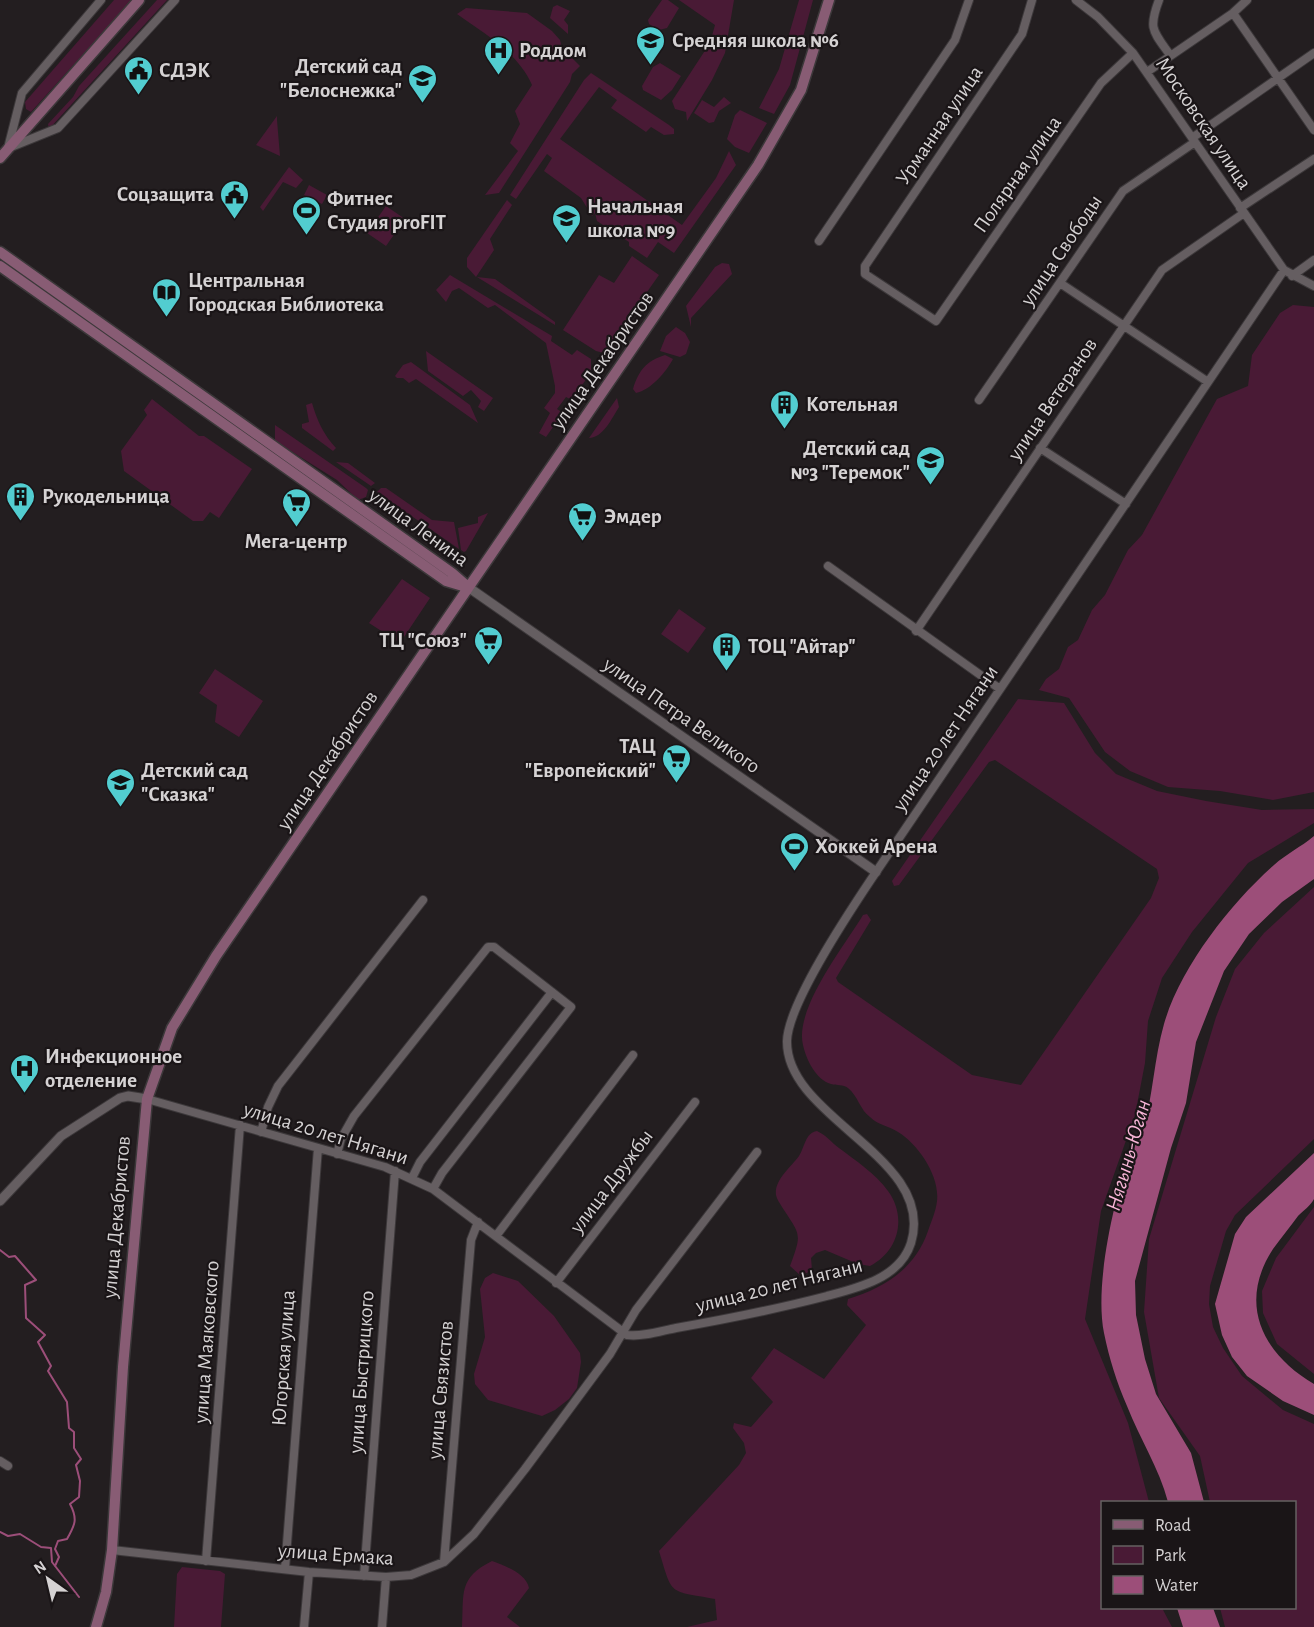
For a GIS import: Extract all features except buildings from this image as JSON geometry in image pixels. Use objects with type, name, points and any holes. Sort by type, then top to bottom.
[{"type":"main road","points":[[4,153],[140,0]]},
{"type":"main road","name":"улица Декабристов","points":[[96,1627],[106,1592],[112,1550],[123,1367],[147,1098],[163,1050],[183,1008],[468,587],[679,283],[770,146],[801,90],[829,0]]},
{"type":"main road","name":"улица Ленина","points":[[0,252],[139,357],[446,581],[468,587]]},
{"type":"main road","name":"улица Ленина","points":[[0,266],[139,357]]},
{"type":"street","points":[[4,153],[22,93],[101,0]]},
{"type":"street","points":[[4,153],[58,128],[175,0]]},
{"type":"street","points":[[819,241],[955,40],[969,0]]},
{"type":"street","name":"Урманная улица","points":[[936,321],[865,274],[865,266],[1022,34],[1032,0]]},
{"type":"street","name":"Московская улица","points":[[1076,0],[1114,32],[1133,53],[1284,270],[1314,286]]},
{"type":"street","points":[[1159,0],[1151,21],[1153,31],[1170,56]]},
{"type":"street","points":[[1147,72],[1233,13],[1247,0]]},
{"type":"street","points":[[1233,13],[1314,130]]},
{"type":"street","name":"Полярная улица","points":[[936,321],[1101,83],[1133,53]]},
{"type":"street","name":"улица Свободы","points":[[980,400],[1123,191],[1314,53]]},
{"type":"street","name":"улица Ветеранов","points":[[916,630],[1168,264],[1314,159]]},
{"type":"street","points":[[1292,276],[1314,260]]},
{"type":"street","name":"улица 20 лет Нягани","points":[[147,1098],[412,1178],[478,1222],[622,1333],[634,1335],[732,1318],[852,1290],[884,1276],[896,1267],[908,1250],[915,1230],[912,1214],[896,1178],[876,1154],[803,1085],[794,1070],[787,1041],[796,1010],[817,968],[876,872],[1284,270]]},
{"type":"street","points":[[1060,283],[1208,382]]},
{"type":"street","points":[[1040,448],[1126,504]]},
{"type":"street","points":[[828,566],[1000,689]]},
{"type":"street","name":"улица Петра Великого","points":[[468,587],[876,872]]},
{"type":"street","points":[[261,1132],[268,1107],[278,1086],[423,900]]},
{"type":"street","points":[[338,1154],[341,1139],[354,1116],[488,947],[494,946],[571,1006],[442,1173],[433,1190]]},
{"type":"street","points":[[412,1178],[420,1162],[552,992]]},
{"type":"street","points":[[496,1236],[633,1055]]},
{"type":"street","points":[[0,1201],[36,1166],[54,1142],[68,1131],[120,1098],[128,1096],[147,1098]]},
{"type":"street","name":"улица Дружбы","points":[[556,1283],[695,1102]]},
{"type":"street","name":"улица Маяковского","points":[[206,1561],[240,1125]]},
{"type":"street","name":"Югорская улица","points":[[285,1569],[318,1148]]},
{"type":"street","name":"улица Ермака","points":[[112,1550],[309,1572],[386,1577],[411,1575],[444,1562],[474,1534],[518,1478],[610,1354],[636,1310],[758,1152]]},
{"type":"street","name":"улица Быстрицкого","points":[[364,1576],[395,1171]]},
{"type":"street","name":"улица Связистов","points":[[444,1562],[471,1235],[478,1222]]},
{"type":"street","points":[[0,1461],[8,1466]]},
{"type":"street","points":[[304,1627],[309,1572]]},
{"type":"street","points":[[382,1627],[386,1577]]},
{"type":"green space","points":[[114,0],[132,0],[31,112],[26,109],[25,102]]},
{"type":"green space","points":[[157,0],[167,0],[49,129],[48,124],[73,97],[79,86]]},
{"type":"green space","points":[[662,0],[668,0],[679,8],[667,28],[659,30],[649,24],[648,20]]},
{"type":"green space","points":[[679,0],[734,0],[725,53],[712,80],[687,121],[686,112],[675,109],[672,101],[710,43],[715,25]]},
{"type":"green space","points":[[799,0],[813,0],[790,85],[774,114],[759,108],[779,69]]},
{"type":"green space","points":[[557,5],[570,11],[564,20],[568,25],[568,34],[550,18],[553,7]]},
{"type":"green space","points":[[466,8],[527,13],[552,31],[560,40],[562,48],[580,66],[572,74],[570,82],[499,193],[485,195],[518,151],[510,143],[520,124],[515,111],[532,85],[510,54],[457,14]]},
{"type":"green space","points":[[660,63],[681,76],[672,90],[661,100],[643,90],[642,86],[653,67]]},
{"type":"green space","points":[[591,73],[669,125],[674,129],[674,134],[664,135],[651,127],[646,132],[611,108],[617,100],[599,87],[560,139],[682,225],[716,178],[729,151],[736,165],[674,253],[658,242],[647,258],[629,246],[629,242],[597,221],[595,213],[592,216],[581,198],[544,171],[552,158],[547,154],[516,199],[510,195],[584,80]]},
{"type":"green space","points":[[724,97],[731,103],[719,111],[714,122],[709,123],[694,113],[702,100],[714,107]]},
{"type":"green space","points":[[740,110],[767,123],[749,153],[735,147],[727,139],[735,115]]},
{"type":"green space","points":[[277,116],[277,120],[280,156],[256,145]]},
{"type":"green space","points":[[289,167],[303,180],[296,188],[283,182],[263,211],[260,207]]},
{"type":"green space","points":[[309,185],[327,195],[322,204],[304,195]]},
{"type":"green space","points":[[507,200],[512,205],[490,239],[494,250],[476,277],[467,267],[467,258]]},
{"type":"green space","points":[[386,206],[405,219],[386,246],[367,233]]},
{"type":"green space","points":[[632,256],[659,275],[604,353],[596,351],[563,330],[599,275],[614,283]]},
{"type":"green space","points":[[722,263],[729,264],[732,274],[691,318],[691,327],[686,306],[715,267]]},
{"type":"green space","points":[[450,275],[552,336],[551,341],[572,355],[577,350],[591,359],[591,372],[572,400],[566,397],[557,409],[563,413],[546,437],[539,433],[550,413],[544,408],[555,393],[555,386],[546,343],[495,305],[488,308],[459,288],[452,291],[446,302],[436,290]]},
{"type":"green space","points":[[477,277],[495,279],[555,322],[555,325]]},
{"type":"green space","points":[[1293,305],[1314,307],[1314,792],[1273,800],[1220,791],[1168,787],[1130,771],[1105,752],[1069,698],[1039,690],[1046,679],[1059,669],[1068,647],[1078,640],[1092,610],[1105,595],[1128,550],[1142,535],[1217,399],[1248,386],[1252,355],[1280,313]]},
{"type":"green space","points":[[676,327],[685,333],[690,342],[686,354],[680,357],[660,351],[666,336]]},
{"type":"green space","points":[[426,351],[493,398],[484,411],[478,407],[481,401],[471,390],[463,396],[428,371]]},
{"type":"green space","points":[[665,355],[673,359],[658,380],[636,393],[633,389],[641,371],[648,363]]},
{"type":"green space","points":[[411,362],[470,405],[478,423],[416,379],[409,383],[395,376],[403,365]]},
{"type":"green space","points":[[617,398],[619,407],[610,422],[599,435],[589,438]]},
{"type":"green space","points":[[152,399],[199,436],[204,436],[252,469],[219,518],[210,512],[203,521],[193,521],[124,471],[121,451],[147,415],[144,410]]},
{"type":"green space","points":[[312,403],[321,427],[336,448],[333,451],[302,428],[302,424],[309,422],[306,405]]},
{"type":"green space","points":[[275,425],[366,488],[368,490],[366,497],[358,500],[337,480],[275,441]]},
{"type":"green space","points":[[336,462],[348,463],[375,483],[371,486]]},
{"type":"green space","points":[[381,488],[386,488],[432,520],[454,522],[459,549],[377,492]]},
{"type":"green space","points":[[488,513],[466,551],[461,550],[458,528],[478,523],[478,517]]},
{"type":"green space","points":[[402,579],[430,598],[400,643],[369,623]]},
{"type":"green space","points":[[679,609],[706,628],[688,653],[661,634]]},
{"type":"green space","points":[[215,669],[263,701],[239,737],[215,722],[217,705],[199,693]]},
{"type":"green space","points":[[1018,699],[1064,703],[1095,753],[1116,774],[1157,791],[1262,810],[1314,809],[1314,823],[1248,863],[1192,932],[1162,978],[1148,1021],[1145,1063],[1135,1115],[1101,1211],[1085,1319],[1128,1423],[1149,1501],[1101,1501],[1101,1609],[1163,1609],[1172,1627],[687,1627],[717,1620],[715,1599],[680,1592],[670,1584],[667,1577],[659,1551],[739,1465],[746,1453],[744,1443],[733,1428],[734,1423],[751,1427],[773,1402],[751,1378],[774,1348],[824,1379],[866,1325],[847,1305],[848,1299],[874,1289],[897,1275],[915,1256],[932,1220],[937,1191],[931,1171],[920,1153],[906,1137],[876,1122],[867,1114],[848,1088],[831,1084],[821,1078],[812,1068],[803,1045],[802,1030],[813,996],[863,915],[867,914],[871,920],[836,978],[838,982],[972,1075],[1021,1085],[1151,898],[1159,878],[1157,869],[995,760],[989,762],[899,885],[894,886],[892,881]]},
{"type":"green space","points":[[1314,887],[1314,1139],[1235,1215],[1226,1231],[1210,1286],[1209,1304],[1213,1327],[1223,1348],[1242,1376],[1283,1410],[1314,1424],[1314,1627],[1225,1627],[1220,1609],[1296,1609],[1296,1501],[1210,1501],[1200,1456],[1159,1398],[1144,1312],[1149,1239],[1216,1017],[1235,969],[1264,933]]},
{"type":"green space","points":[[817,1131],[865,1168],[888,1191],[897,1212],[897,1233],[888,1252],[870,1266],[858,1264],[825,1250],[816,1253],[811,1258],[812,1270],[801,1276],[790,1266],[798,1235],[777,1198],[776,1189],[780,1179],[799,1156],[810,1134]]},
{"type":"green space","points":[[1314,1207],[1314,1374],[1277,1344],[1263,1313],[1262,1291],[1276,1258]]},
{"type":"green space","points":[[493,1273],[518,1281],[554,1316],[580,1353],[577,1388],[569,1399],[555,1410],[542,1416],[488,1400],[475,1384],[474,1374],[485,1337],[480,1289],[485,1278]]},
{"type":"green space","points":[[492,1561],[519,1574],[527,1583],[529,1588],[507,1617],[520,1627],[462,1627],[463,1596],[468,1580],[481,1567]]},
{"type":"green space","points":[[182,1567],[220,1571],[225,1574],[221,1627],[174,1627],[177,1574]]},
{"type":"water","points":[[1314,836],[1314,879],[1282,902],[1249,934],[1224,971],[1196,1042],[1186,1103],[1171,1148],[1135,1281],[1136,1315],[1145,1359],[1156,1394],[1191,1453],[1204,1501],[1168,1501],[1160,1477],[1120,1388],[1104,1333],[1102,1290],[1108,1240],[1131,1149],[1143,1131],[1164,1024],[1172,1003],[1194,959],[1208,938],[1240,898],[1279,861]]},
{"type":"water","points":[[1314,1153],[1314,1199],[1273,1249],[1262,1269],[1257,1289],[1257,1308],[1261,1326],[1269,1343],[1296,1372],[1314,1384],[1314,1415],[1283,1401],[1247,1376],[1232,1357],[1222,1335],[1215,1304],[1235,1234],[1246,1217]]},
{"type":"water","points":[[1177,1609],[1213,1609],[1220,1627],[1183,1627]]},
{"type":"waterway","points":[[0,1250],[9,1257],[15,1256],[36,1280],[25,1285],[26,1318],[45,1335],[38,1342],[51,1366],[48,1371],[67,1402],[69,1428],[74,1432],[74,1448],[81,1459],[76,1465],[80,1481],[79,1497],[70,1504],[75,1518],[74,1526],[67,1539],[58,1541],[55,1549],[59,1557],[55,1566]]},
{"type":"waterway","points":[[0,1532],[8,1536],[20,1534],[41,1547],[51,1548],[52,1562],[79,1597]]},
{"type":"place","name":"Средняя школа №6","points":[[651,66]]},
{"type":"place","name":"Роддом","points":[[498,76]]},
{"type":"place","name":"СДЭК","points":[[138,96]]},
{"type":"place","name":"Детский сад \"Белоснежка\"","points":[[423,104]]},
{"type":"place","name":"Соцзащита","points":[[235,220]]},
{"type":"place","name":"Фитнес Студия proFIT","points":[[306,236]]},
{"type":"place","name":"Начальная школа №9","points":[[566,244]]},
{"type":"place","name":"Центральная Городская Библиотека","points":[[167,318]]},
{"type":"place","name":"Котельная","points":[[785,430]]},
{"type":"place","name":"Детский сад №3 \"Теремок\"","points":[[931,486]]},
{"type":"place","name":"Рукодельница","points":[[21,522]]},
{"type":"place","name":"Мега-центр","points":[[296,528]]},
{"type":"place","name":"Эмдер","points":[[583,542]]},
{"type":"place","name":"ТЦ \"Союз\"","points":[[488,666]]},
{"type":"place","name":"ТОЦ \"Айтар\"","points":[[727,672]]},
{"type":"place","name":"ТАЦ \"Европейский\"","points":[[677,784]]},
{"type":"place","name":"Детский сад \"Сказка\"","points":[[120,808]]},
{"type":"place","name":"Хоккей Арена","points":[[794,872]]},
{"type":"place","name":"Инфекционное отделение","points":[[24,1094]]},
{"type":"water label","name":"Нягынь-Юган","points":[[1127,1155]]}]
